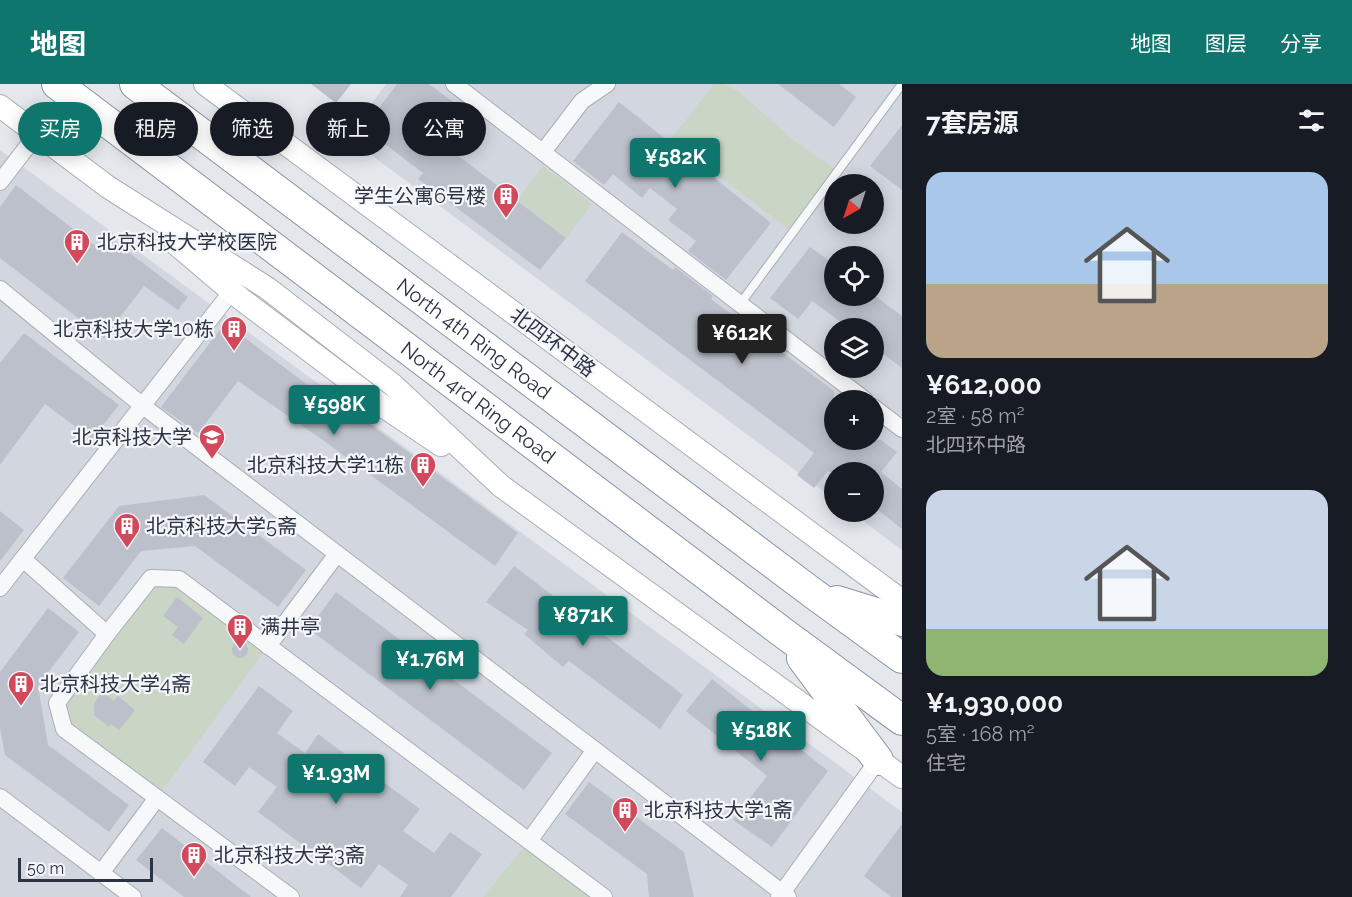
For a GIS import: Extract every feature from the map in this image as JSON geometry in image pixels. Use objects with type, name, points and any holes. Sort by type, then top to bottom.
[{"type":"highway","name":"North 4rd Ring Road","points":[[57,84],[782,632],[902,720]]},
{"type":"highway","name":"North 4th Ring Road","points":[[135,84],[814,594]]},
{"type":"highway","points":[[814,594],[902,621]]},
{"type":"highway","points":[[814,594],[902,658]]},
{"type":"highway","points":[[782,632],[878,760]]},
{"type":"street","name":"北四环中路","points":[[205,84],[902,601]]},
{"type":"street","points":[[454,84],[852,390]]},
{"type":"street","points":[[543,152],[582,101],[608,84]]},
{"type":"street","points":[[0,106],[18,120]]},
{"type":"street","points":[[0,182],[20,156]]},
{"type":"street","points":[[66,156],[108,187],[232,291],[383,406],[501,486],[902,777]]},
{"type":"street","points":[[108,187],[267,288],[393,385],[501,486]]},
{"type":"street","points":[[0,289],[142,406],[595,750],[783,896],[878,760]]},
{"type":"street","points":[[2,582],[22,560],[232,291]]},
{"type":"street","points":[[884,415],[902,429]]},
{"type":"street","points":[[268,646],[338,554]]},
{"type":"street","points":[[22,560],[107,634]]},
{"type":"street","points":[[291,897],[64,729],[57,703],[151,578],[179,579],[604,897]]},
{"type":"street","points":[[529,841],[595,750]]},
{"type":"street","points":[[0,797],[133,897]]},
{"type":"street","points":[[101,873],[157,798]]},
{"type":"lane","points":[[740,304],[902,84]]},
{"type":"shaded area","points":[[386,84],[902,84],[902,550],[864,522],[884,522],[884,462],[824,462],[824,492],[373,156],[390,156],[390,102],[373,102]]},
{"type":"shaded area","name":"北京科技大学","points":[[0,150],[902,812],[902,897],[0,897]]},
{"type":"green space","points":[[714,84],[724,84],[739,92],[791,138],[837,171],[835,174],[824,174],[824,189],[792,232],[671,139]]},
{"type":"green space","points":[[543,166],[592,204],[566,238],[517,200]]},
{"type":"green space","points":[[151,578],[179,579],[268,646],[157,798],[64,729],[57,703]]},
{"type":"green space","points":[[529,841],[604,897],[483,897]]},
{"type":"building","points":[[311,84],[351,84],[335,102]]},
{"type":"building","name":"学生公寓6号楼","points":[[397,84],[429,84],[453,102],[402,102],[402,156],[458,156],[566,238],[540,270],[418,179],[423,173],[390,148],[390,102],[384,102]]},
{"type":"building","points":[[778,84],[839,84],[856,97],[834,127]]},
{"type":"building","points":[[619,102],[771,223],[726,280],[688,251],[696,241],[668,220],[677,209],[650,188],[642,198],[613,174],[604,185],[573,161]]},
{"type":"building","points":[[902,125],[902,190],[884,176],[884,174],[870,166]]},
{"type":"building","name":"北京科技大学校医院","points":[[16,185],[102,251],[111,239],[188,297],[178,310],[144,286],[104,338],[0,258],[0,207]]},
{"type":"building","points":[[622,232],[673,270],[675,267],[713,296],[711,299],[833,390],[824,390],[824,450],[884,450],[884,442],[897,452],[884,468],[884,462],[824,462],[824,476],[814,488],[797,475],[814,453],[585,281]]},
{"type":"building","points":[[810,247],[824,257],[824,306],[884,306],[884,303],[902,316],[902,368],[884,354],[884,318],[835,318],[812,301],[798,319],[770,298]]},
{"type":"building","points":[[225,323],[348,415],[351,410],[518,533],[495,566],[238,381],[198,433],[161,407]]},
{"type":"building","points":[[24,333],[119,405],[92,439],[45,404],[0,465],[0,363]]},
{"type":"building","points":[[884,474],[902,489],[902,529],[884,515]]},
{"type":"building","name":"北京科技大学5斋","points":[[204,495],[306,570],[278,607],[195,546],[141,551],[99,606],[63,578],[119,506]]},
{"type":"building","points":[[0,511],[24,530],[0,561]]},
{"type":"building","points":[[514,566],[683,695],[660,729],[569,661],[563,667],[524,634],[528,630],[486,602]]},
{"type":"building","points":[[336,592],[552,753],[524,790],[309,629]]},
{"type":"building","points":[[177,597],[203,618],[184,644],[172,635],[178,627],[163,616]]},
{"type":"building","name":"北京科技大学4斋","points":[[48,608],[79,632],[38,686],[48,745],[129,805],[109,832],[5,755],[0,728],[0,672]]},
{"type":"building","name":"满井亭","points":[[237,642],[243,642],[248,650],[246,656],[237,658],[232,653],[232,647]]},
{"type":"building","points":[[712,679],[828,771],[772,847],[733,820],[767,776],[686,711]]},
{"type":"building","points":[[259,686],[293,711],[277,733],[305,753],[318,734],[420,809],[403,831],[434,853],[450,832],[482,854],[451,897],[400,897],[408,885],[379,864],[361,888],[258,812],[277,787],[249,767],[235,786],[203,762]]},
{"type":"building","points":[[102,692],[114,701],[118,696],[135,710],[119,730],[111,724],[109,727],[94,715],[94,704]]},
{"type":"building","name":"北京科技大学1斋","points":[[589,782],[684,852],[694,897],[649,897],[647,874],[565,814]]},
{"type":"building","points":[[902,824],[902,897],[891,897],[864,876]]},
{"type":"building","name":"北京科技大学3斋","points":[[162,828],[251,897],[184,897],[136,860]]},
{"type":"place","name":"学生公寓6号楼","points":[[506,219]]},
{"type":"place","name":"北京科技大学校医院","points":[[77,265]]},
{"type":"place","name":"北京科技大学10栋","points":[[234,352]]},
{"type":"place","name":"北京科技大学","points":[[212,460]]},
{"type":"place","name":"北京科技大学11栋","points":[[423,488]]},
{"type":"place","name":"北京科技大学5斋","points":[[127,549]]},
{"type":"place","name":"满井亭","points":[[240,650]]},
{"type":"place","name":"北京科技大学4斋","points":[[21,707]]},
{"type":"place","name":"北京科技大学1斋","points":[[625,833]]},
{"type":"place","name":"北京科技大学3斋","points":[[194,878]]}]
